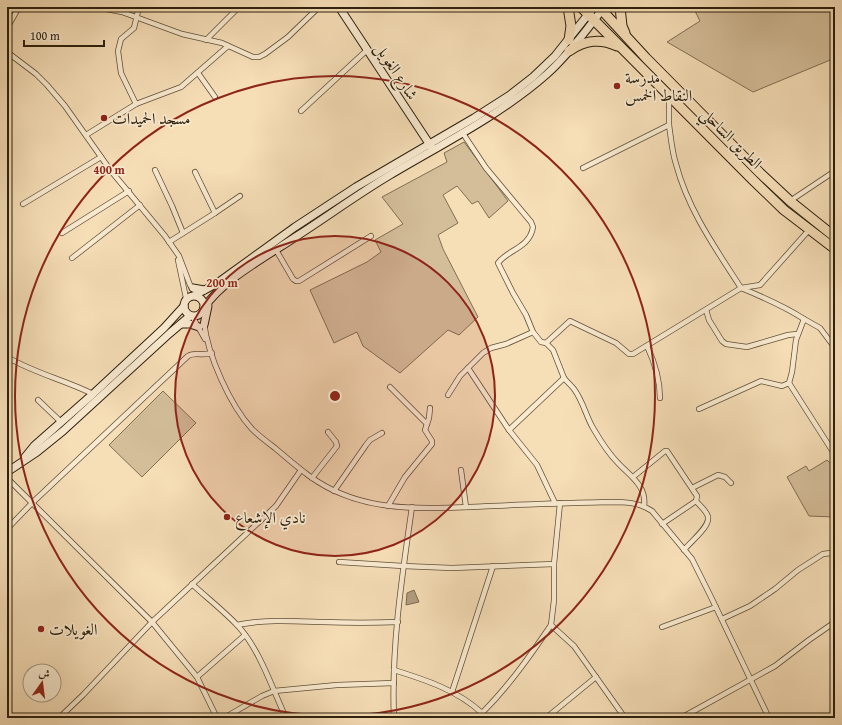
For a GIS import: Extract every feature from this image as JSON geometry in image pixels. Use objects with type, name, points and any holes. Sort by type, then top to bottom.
[{"type":"highway","points":[[568,7],[571,26],[569,40]]},
{"type":"highway","name":"الطريق الساحلي","points":[[581,7],[596,11],[626,35],[650,62],[760,173],[790,201],[835,237]]},
{"type":"highway","points":[[620,7],[622,26],[626,35]]},
{"type":"highway","name":"الطريق الساحلي","points":[[596,11],[624,51],[758,185],[784,210],[835,249]]},
{"type":"highway","points":[[569,51],[580,44],[592,41],[609,43],[624,51]]},
{"type":"street","points":[[7,28],[19,7]]},
{"type":"street","points":[[96,7],[122,12],[182,34],[228,46],[253,57],[259,57],[265,54],[288,37],[319,7]]},
{"type":"street","points":[[136,104],[121,73],[118,51],[121,39],[134,28],[139,7]]},
{"type":"street","points":[[206,40],[239,7]]},
{"type":"street","name":"شارع الغويل","points":[[339,7],[431,147]]},
{"type":"street","points":[[186,298],[194,292],[206,289],[327,206],[415,152],[431,147],[438,138],[474,118],[522,86],[544,67],[596,11]]},
{"type":"street","points":[[7,472],[37,452],[63,431],[164,338],[191,316],[197,316],[204,309],[211,298],[248,269],[431,147],[462,132],[525,92],[548,73],[569,51],[596,11]]},
{"type":"street","points":[[86,135],[136,104],[181,87],[228,46]]},
{"type":"street","points":[[301,111],[367,50]]},
{"type":"street","points":[[7,52],[36,74],[47,85],[86,135],[101,157],[179,256],[188,282],[194,292],[202,300],[204,309],[202,326],[231,400],[253,430],[301,470],[334,491],[351,498],[388,506],[466,507],[609,502],[629,503],[644,506],[652,511],[692,559],[769,718]]},
{"type":"street","points":[[198,73],[215,97]]},
{"type":"street","points":[[669,96],[669,125],[676,164],[694,211],[710,240],[741,288],[769,299],[820,328],[835,348]]},
{"type":"street","points":[[583,168],[669,125]]},
{"type":"street","points":[[462,132],[486,168],[533,227],[531,234],[521,247],[498,263],[505,280],[526,315],[533,332],[541,342],[546,343],[556,355],[564,378],[577,394],[593,428],[606,448],[618,463],[633,477],[641,488],[644,496],[644,506]]},
{"type":"street","points":[[415,152],[421,141],[422,133],[430,137],[438,138]]},
{"type":"street","points":[[23,204],[101,157]]},
{"type":"street","points":[[154,170],[172,206],[183,233]]},
{"type":"street","points":[[195,172],[215,213]]},
{"type":"street","points":[[790,201],[835,172]]},
{"type":"street","points":[[62,233],[129,191]]},
{"type":"street","points":[[169,242],[240,196]]},
{"type":"street","points":[[72,258],[140,205]]},
{"type":"street","points":[[546,343],[570,321],[616,343],[629,354],[635,353],[741,288],[760,285],[809,230]]},
{"type":"street","points":[[276,250],[293,279],[299,281],[371,236]]},
{"type":"street","points":[[22,461],[34,446],[164,328],[184,306],[186,298],[175,251]]},
{"type":"street","points":[[202,326],[211,298]]},
{"type":"street","points":[[184,306],[186,312],[202,326]]},
{"type":"street","points":[[706,310],[709,320],[722,341],[726,344],[747,348],[788,335],[797,334]]},
{"type":"street","points":[[804,319],[797,334],[789,383],[835,456]]},
{"type":"street","points":[[181,324],[202,326]]},
{"type":"street","points":[[448,395],[454,382],[478,357],[487,350],[506,344],[533,332]]},
{"type":"street","points":[[647,346],[657,371],[660,398]]},
{"type":"street","points":[[7,529],[32,503],[188,356],[193,354],[202,355],[212,353]]},
{"type":"street","points":[[7,357],[44,375],[71,384],[93,394]]},
{"type":"street","points":[[468,368],[509,430],[537,465],[557,503],[554,600],[551,625],[528,659],[497,698],[478,718]]},
{"type":"street","points":[[509,430],[564,378]]},
{"type":"street","points":[[699,409],[761,381],[782,386],[789,383]]},
{"type":"street","points":[[390,387],[427,424]]},
{"type":"street","points":[[38,400],[61,422]]},
{"type":"street","points":[[388,506],[405,477],[432,444],[432,441],[425,432],[430,408]]},
{"type":"street","points":[[312,478],[337,446],[336,442],[328,432]]},
{"type":"street","points":[[334,491],[370,440],[382,433]]},
{"type":"street","points":[[633,477],[667,450],[697,496],[696,501],[708,516],[708,522],[684,550]]},
{"type":"street","points":[[59,718],[83,695],[152,622],[276,506],[301,470]]},
{"type":"street","points":[[461,470],[466,507]]},
{"type":"street","points":[[692,488],[718,475],[725,477],[731,483]]},
{"type":"street","points":[[7,478],[152,622],[197,677],[217,718]]},
{"type":"street","points":[[662,524],[696,501]]},
{"type":"street","points":[[394,718],[394,670],[398,622],[403,566],[412,507]]},
{"type":"street","points":[[722,619],[750,606],[775,589],[798,570],[823,554],[835,554]]},
{"type":"street","points":[[339,562],[457,568],[554,564]]},
{"type":"street","points":[[452,692],[493,566]]},
{"type":"street","points":[[192,584],[237,625],[245,635],[261,662],[286,718]]},
{"type":"street","points":[[662,627],[716,607]]},
{"type":"street","points":[[237,625],[271,621],[364,623],[398,622]]},
{"type":"street","points":[[681,718],[775,666],[835,622]]},
{"type":"street","points":[[551,625],[574,646],[625,718]]},
{"type":"street","points":[[197,677],[245,635]]},
{"type":"street","points":[[394,670],[430,681],[464,698],[486,718]]},
{"type":"street","points":[[546,718],[596,677]]},
{"type":"street","points":[[224,718],[262,696],[274,691],[337,685],[394,683]]},
{"type":"shaded area","points":[[693,7],[835,7],[835,58],[753,92],[667,42],[700,21]]},
{"type":"shaded area","points":[[464,142],[508,201],[489,218],[478,201],[472,204],[457,186],[443,195],[458,223],[438,235],[443,249],[478,317],[459,335],[448,330],[400,373],[363,346],[357,332],[334,343],[310,290],[367,262],[381,252],[375,240],[403,224],[382,197],[447,162],[444,153]]},
{"type":"shaded area","points":[[163,391],[196,423],[142,477],[109,445]]},
{"type":"shaded area","points":[[827,460],[835,468],[835,517],[809,516],[787,477],[806,466],[809,471]]},
{"type":"shaded area","points":[[414,590],[419,602],[406,605],[407,593]]},
{"type":"place","name":"مدرسة النقاط الخمس","points":[[617,86]]},
{"type":"place","name":"مسجد الحميدات","points":[[104,118]]},
{"type":"place","name":"نادي الإشعاع","points":[[227,517]]},
{"type":"place","name":"الغويلات","points":[[41,629]]}]
